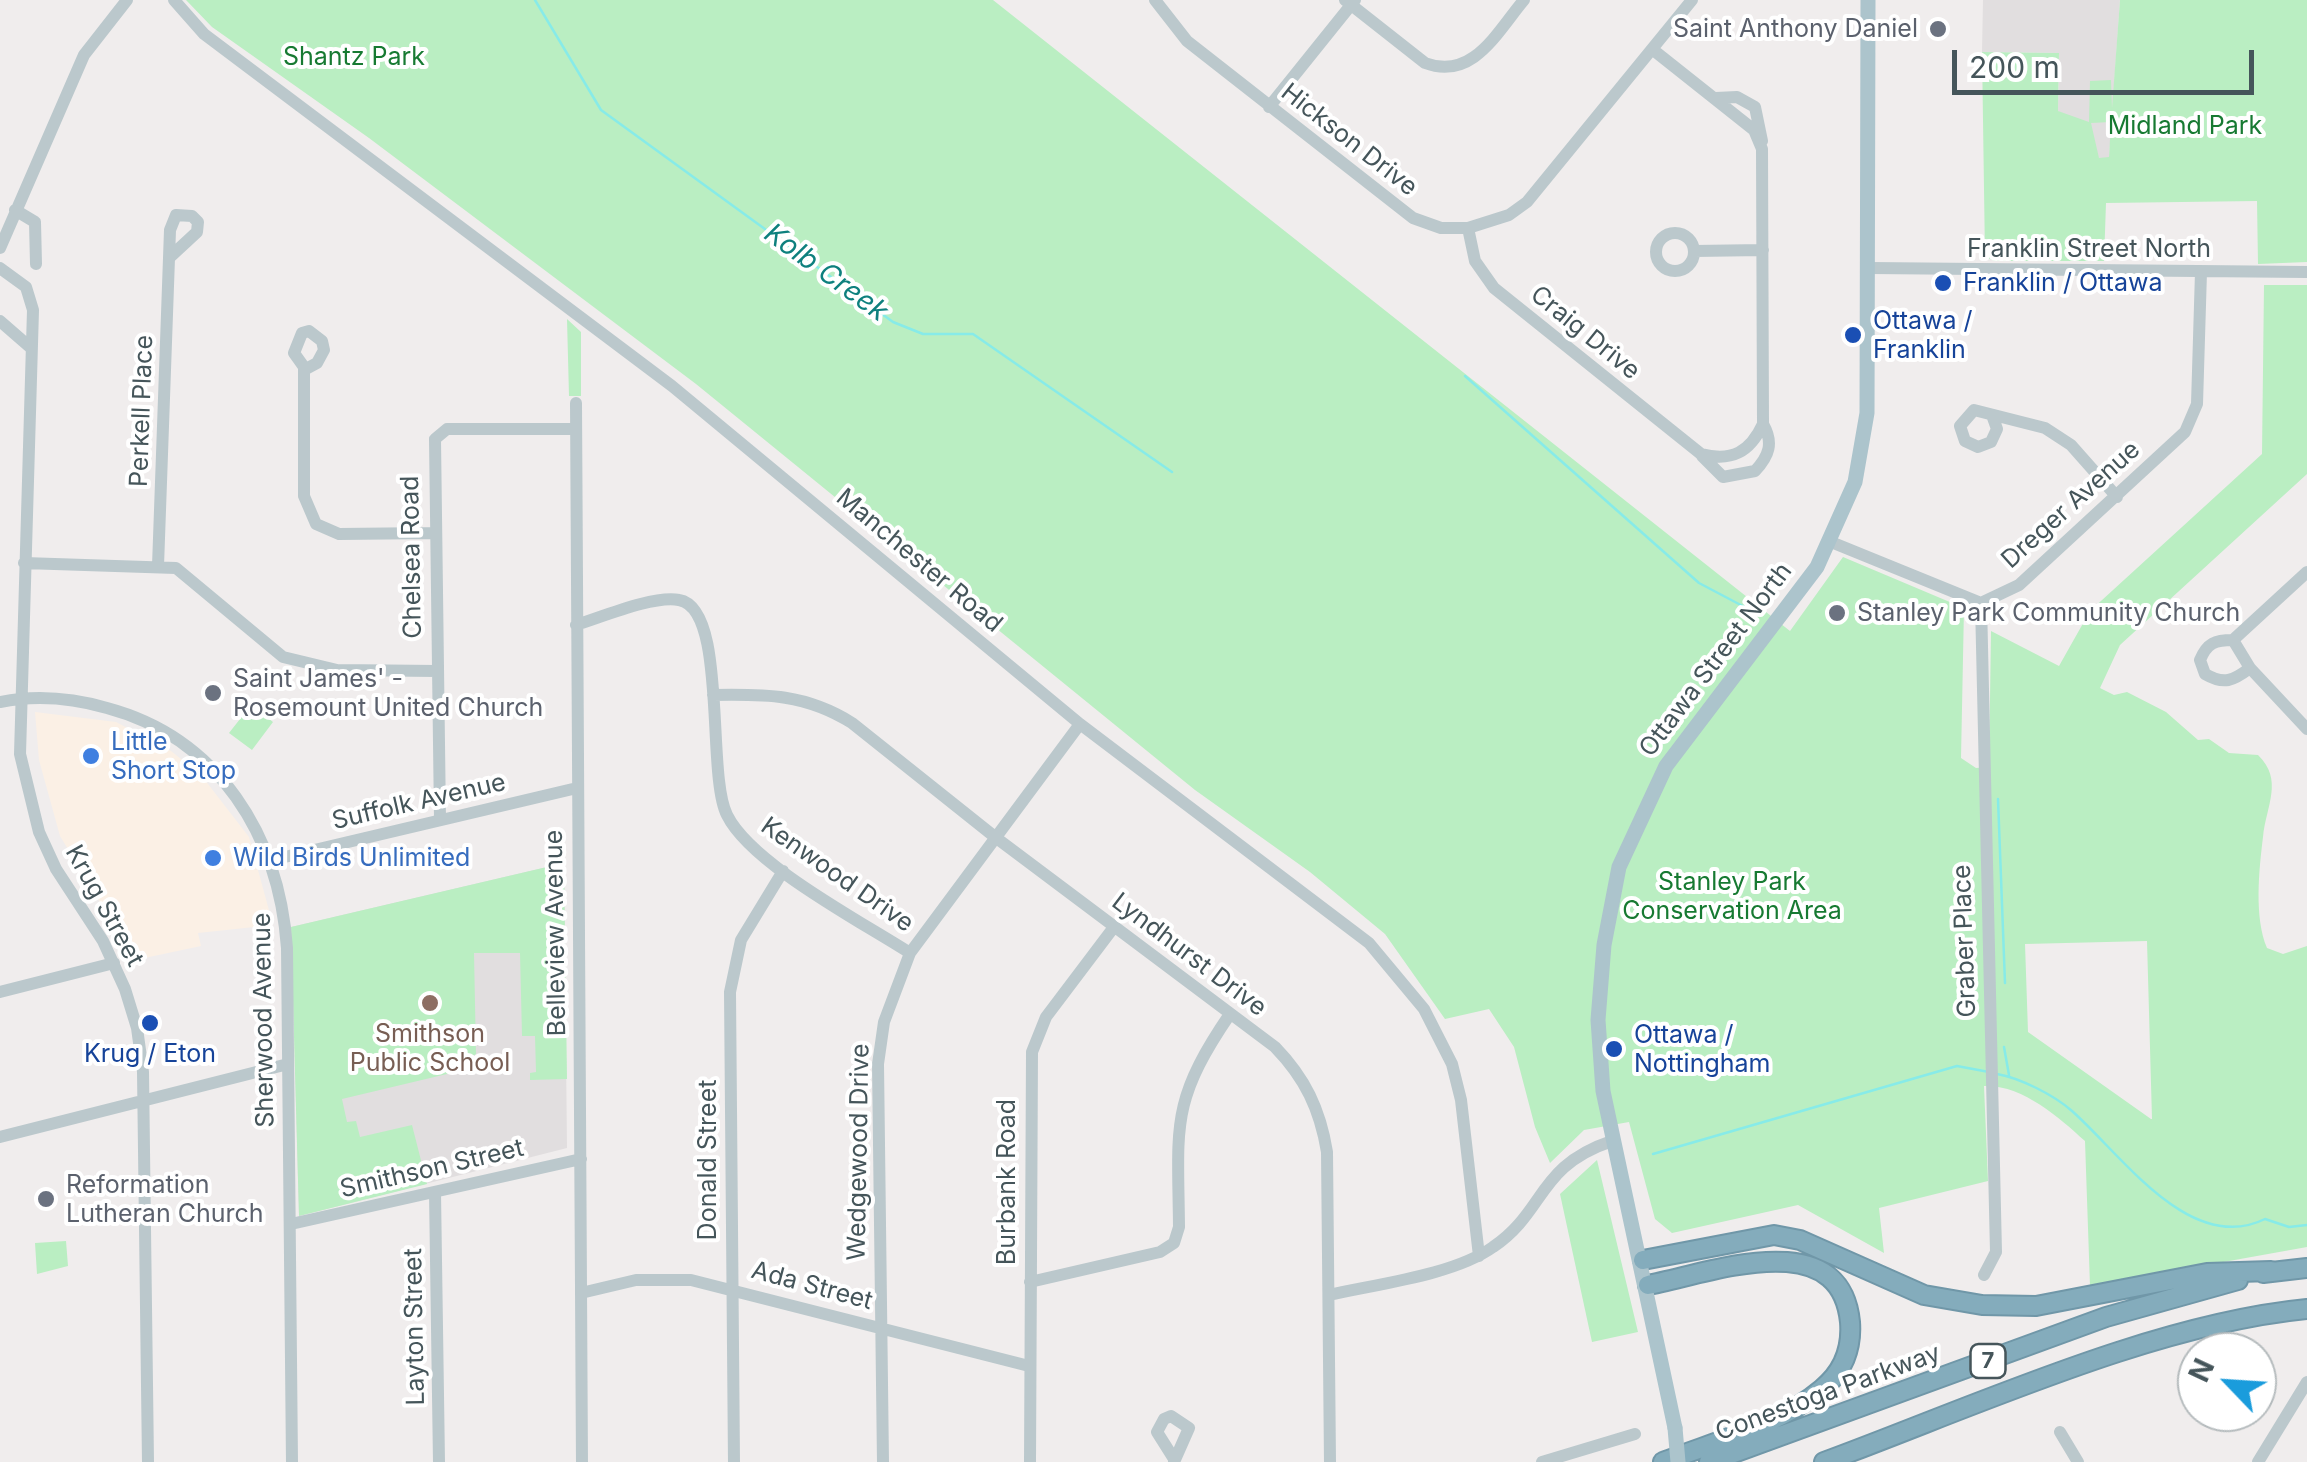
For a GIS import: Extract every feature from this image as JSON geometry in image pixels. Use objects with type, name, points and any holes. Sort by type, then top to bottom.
[{"type":"highway","points":[[1642,1260],[1774,1234],[1800,1240],[1924,1295],[1982,1306],[2036,1306],[2206,1273],[2271,1272]]},
{"type":"highway","points":[[1648,1285],[1776,1259],[1800,1264],[1833,1284],[1846,1304],[1850,1322],[1850,1346],[1826,1387],[1739,1432],[1663,1462]]},
{"type":"highway","name":"Conestoga Parkway","points":[[1709,1462],[2106,1318],[2271,1272],[2307,1268]]},
{"type":"highway","name":"7","points":[[1824,1462],[2135,1348],[2212,1326],[2307,1309]]},
{"type":"main road","name":"Ottawa Street North","points":[[1678,1462],[1648,1285],[1603,1091],[1598,1020],[1604,946],[1619,866],[1666,766],[1799,592],[1831,542],[1856,482],[1868,413],[1868,0]]},
{"type":"street","points":[[0,248],[84,55],[127,0]]},
{"type":"street","name":"Manchester Road","points":[[174,0],[204,34],[672,386],[1080,724],[1323,906],[1397,971],[1424,1009],[1452,1064],[1462,1100],[1479,1256]]},
{"type":"street","name":"Hickson Drive","points":[[1156,0],[1187,41],[1389,204],[1440,228],[1468,228]]},
{"type":"street","points":[[1269,106],[1350,2],[1425,64],[1440,69],[1460,68],[1476,58],[1524,0]]},
{"type":"street","points":[[1468,228],[1508,215],[1526,202],[1692,0]]},
{"type":"street","name":"Craig Drive","points":[[1468,228],[1475,261],[1494,288],[1701,454],[1723,476],[1755,472],[1770,450],[1770,436],[1763,424],[1762,149],[1754,130],[1652,49]]},
{"type":"street","points":[[16,210],[29,216],[38,228],[36,264]]},
{"type":"street","points":[[1694,251],[1763,250]]},
{"type":"street","name":"Perkell Place","points":[[158,566],[170,258]]},
{"type":"street","name":"Krug Street","points":[[0,268],[18,279],[31,298],[20,754],[39,832],[56,869],[114,963],[137,1028],[143,1099],[148,1462]]},
{"type":"street","name":"Franklin Street North","points":[[1870,268],[2307,272]]},
{"type":"street","name":"Dreger Avenue","points":[[1980,603],[2018,585],[2185,432],[2193,418],[2201,272]]},
{"type":"street","points":[[0,320],[31,348]]},
{"type":"street","points":[[304,370],[304,496],[316,524],[339,534],[434,533]]},
{"type":"street","name":"Belleview Avenue","points":[[576,403],[582,1462]]},
{"type":"street","points":[[1992,415],[2044,428],[2071,445],[2117,497]]},
{"type":"street","points":[[1701,454],[1717,458],[1744,451],[1763,424]]},
{"type":"street","name":"Chelsea Road","points":[[440,819],[434,445],[441,430],[576,429]]},
{"type":"street","points":[[1831,542],[1980,603]]},
{"type":"street","points":[[24,563],[158,566],[192,577],[248,632],[283,657],[336,670],[436,671]]},
{"type":"street","points":[[2250,668],[2233,681],[2218,681],[2205,674],[2200,660],[2205,647],[2217,640],[2233,640],[2307,572]]},
{"type":"street","name":"Kenwood Drive","points":[[576,624],[666,599],[688,602],[706,626],[716,770],[727,816],[749,844],[783,870],[910,953]]},
{"type":"street","name":"Graber Place","points":[[1980,603],[1996,1252],[1984,1275]]},
{"type":"street","points":[[2233,640],[2250,668],[2307,729]]},
{"type":"street","name":"Lyndhurst Drive","points":[[713,695],[792,696],[830,709],[1285,1057],[1316,1104],[1327,1152],[1330,1462]]},
{"type":"street","name":"Sherwood Avenue","points":[[0,702],[19,698],[71,700],[130,714],[194,749],[232,789],[272,860],[284,900],[286,932],[292,1462]]},
{"type":"street","name":"Wedgewood Drive","points":[[883,1462],[878,1064],[884,1022],[910,953],[1080,724]]},
{"type":"street","name":"Suffolk Avenue","points":[[272,860],[577,788]]},
{"type":"street","name":"Donald Street","points":[[734,1462],[732,975],[746,930],[783,870]]},
{"type":"street","name":"Burbank Road","points":[[1030,1462],[1032,1052],[1046,1018],[1114,927]]},
{"type":"street","points":[[0,992],[114,963]]},
{"type":"street","points":[[1030,1282],[1160,1252],[1174,1244],[1179,1227],[1181,1102],[1194,1068],[1230,1014]]},
{"type":"street","points":[[0,1136],[288,1064]]},
{"type":"street","points":[[1329,1295],[1479,1256],[1512,1230],[1567,1162],[1612,1141]]},
{"type":"street","name":"Smithson Street","points":[[291,1224],[582,1159]]},
{"type":"street","name":"Layton Street","points":[[435,1192],[439,1462]]},
{"type":"street","name":"Ada Street","points":[[581,1294],[636,1280],[691,1280],[731,1287],[1029,1366]]},
{"type":"street","points":[[2258,1462],[2307,1382]]},
{"type":"street","points":[[2060,1432],[2078,1462]]},
{"type":"street","points":[[1542,1462],[1636,1434]]},
{"type":"shaded area","points":[[1983,0],[2120,0],[2109,158],[2099,158],[2058,111],[2059,53],[1982,52]]},
{"type":"shaded area","points":[[35,712],[116,722],[171,751],[201,775],[249,837],[273,925],[198,933],[201,946],[135,960],[60,836],[39,760]]},
{"type":"shaded area","name":"Smithson Public School","points":[[564,863],[567,1148],[299,1216],[291,927]]},
{"type":"green space","name":"Stanley Park Conservation Area","points":[[186,0],[993,0],[1790,631],[1843,557],[1964,608],[1961,758],[1976,768],[1989,767],[1991,631],[2059,666],[2090,611],[2262,454],[2264,285],[2307,285],[2307,474],[2120,645],[2100,688],[2114,695],[2127,692],[2166,712],[2198,740],[2209,739],[2229,753],[2258,755],[2270,774],[2271,794],[2259,878],[2263,936],[2267,948],[2283,954],[2307,946],[2307,1247],[2090,1286],[2085,1141],[2039,1104],[1998,1087],[1984,1086],[1988,1181],[1879,1208],[1884,1253],[1798,1205],[1672,1233],[1655,1219],[1629,1122],[1584,1130],[1550,1163],[1535,1127],[1514,1047],[1489,1009],[1445,1019],[1385,934],[1310,872],[1195,790],[696,384],[369,138],[212,27]],"holes":[[[2147,941],[2152,1119],[2028,1032],[2025,944]]]},
{"type":"green space","name":"Midland Park","points":[[2120,0],[2307,0],[2307,262],[2258,264],[2257,201],[2106,203],[2104,261],[1995,261],[1985,257],[1982,52],[2059,53],[2058,111],[2089,122],[2090,81],[2111,80],[2112,108]],"holes":[[[2111,122],[2109,157],[2099,158],[2091,123]]]},
{"type":"green space","points":[[567,319],[581,332],[581,396],[569,396]]},
{"type":"green space","points":[[251,705],[273,722],[252,750],[229,733]]},
{"type":"green space","name":"Smithson Public School","points":[[564,863],[567,1079],[530,1080],[530,1073],[536,1072],[535,1036],[522,1036],[520,953],[474,953],[476,1054],[447,1074],[342,1099],[347,1122],[356,1121],[360,1137],[412,1125],[427,1184],[299,1216],[291,927]]},
{"type":"green space","points":[[1597,1160],[1638,1332],[1592,1342],[1560,1194]]},
{"type":"green space","points":[[66,1241],[68,1266],[37,1274],[35,1243]]},
{"type":"waterway","name":"Kolb Creek","points":[[535,0],[601,110],[893,322],[923,334],[973,334],[1172,472]]},
{"type":"waterway","points":[[1465,376],[1699,583],[1754,612]]},
{"type":"waterway","points":[[1998,799],[2005,983]]},
{"type":"waterway","points":[[2004,1047],[2009,1075]]},
{"type":"waterway","points":[[1653,1154],[1957,1066],[1989,1072]]},
{"type":"waterway","points":[[1997,1074],[2026,1083],[2065,1105],[2135,1174],[2184,1212],[2210,1224],[2237,1227],[2265,1219],[2289,1227],[2307,1225]]},
{"type":"place","name":"Saint Anthony Daniel","points":[[1938,29]]},
{"type":"place","name":"Franklin / Ottawa","points":[[1943,283]]},
{"type":"place","name":"Ottawa / Franklin","points":[[1853,335]]},
{"type":"place","name":"Stanley Park Community Church","points":[[1837,613]]},
{"type":"place","name":"Saint James' - Rosemount United Church","points":[[213,693]]},
{"type":"place","name":"Little Short Stop","points":[[91,756]]},
{"type":"place","name":"Wild Birds Unlimited","points":[[213,858]]},
{"type":"place","name":"Smithson Public School","points":[[430,1003]]},
{"type":"place","name":"Krug / Eton","points":[[150,1023]]},
{"type":"place","name":"Ottawa / Nottingham","points":[[1614,1049]]},
{"type":"place","name":"Reformation Lutheran Church","points":[[46,1199]]},
{"type":"park label","name":"Shantz Park","points":[[354,57]]}]
